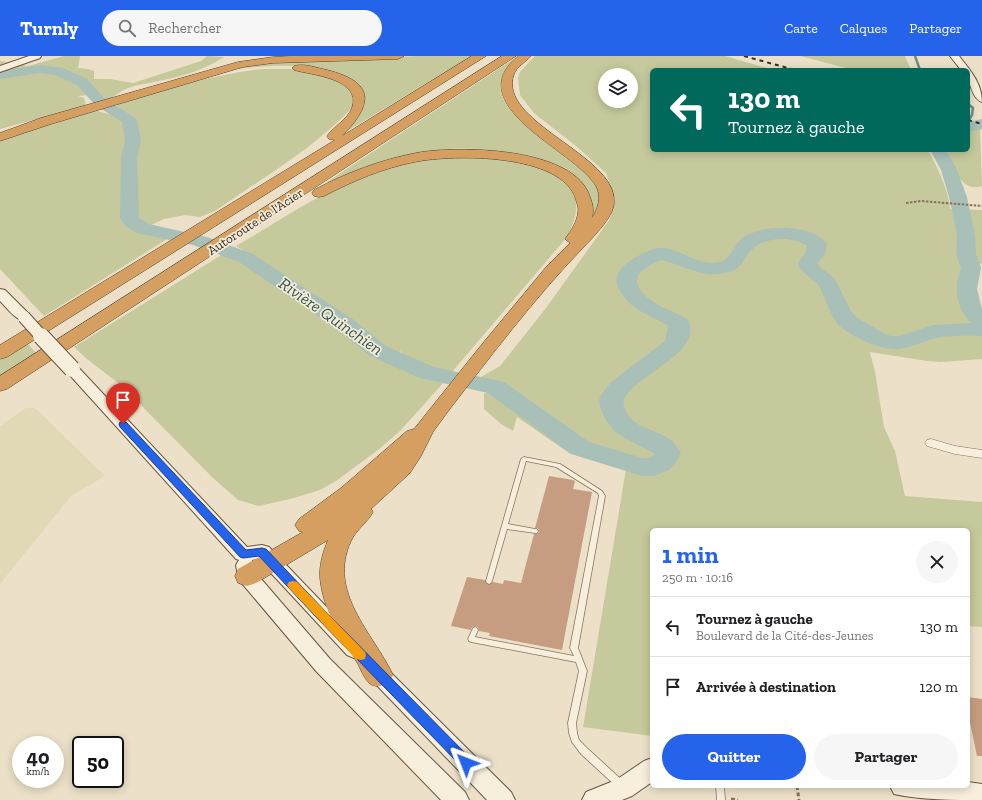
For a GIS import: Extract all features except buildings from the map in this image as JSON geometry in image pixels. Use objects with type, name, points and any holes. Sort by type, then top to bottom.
[{"type":"highway","points":[[0,138],[46,121],[228,68],[265,61],[398,56]]},
{"type":"highway","name":"Autoroute de l'Acier","points":[[0,353],[480,56]]},
{"type":"highway","name":"Autoroute de l'Acier","points":[[0,385],[510,56]]},
{"type":"highway","points":[[256,561],[320,516],[373,473],[425,427],[558,263],[600,218],[607,203],[604,186],[596,176],[528,120],[513,104],[507,91],[506,78],[513,67],[525,56]]},
{"type":"highway","points":[[189,80],[244,69],[286,67],[324,73],[341,78],[352,85],[356,89],[360,98],[356,113],[343,129],[290,174]]},
{"type":"highway","points":[[225,240],[332,186],[385,165],[430,155],[455,152],[483,153],[515,157],[546,166],[565,176],[579,189],[585,201],[585,214],[579,229],[558,263]]},
{"type":"highway","points":[[379,675],[339,608],[333,588],[331,573],[335,552],[339,541],[379,490],[407,461],[425,427]]},
{"type":"highway","points":[[256,561],[348,514],[379,490]]},
{"type":"main road","points":[[0,69],[37,56]]},
{"type":"main road","points":[[954,56],[964,68]]},
{"type":"main road","points":[[970,77],[982,99]]},
{"type":"main road","points":[[0,293],[256,561],[379,675],[503,800]]},
{"type":"main road","points":[[256,561],[322,665],[457,800]]},
{"type":"main road","points":[[594,800],[622,794],[650,771]]},
{"type":"main road","points":[[920,788],[982,795]]},
{"type":"street","points":[[931,443],[964,452],[982,454]]},
{"type":"lane","points":[[489,581],[524,459],[558,465],[600,492],[602,496],[574,648],[583,671],[572,723],[576,742],[622,794]]},
{"type":"lane","points":[[505,526],[535,531]]},
{"type":"lane","points":[[475,630],[471,639],[579,660]]},
{"type":"lane","points":[[720,788],[721,800]]},
{"type":"path","points":[[906,203],[921,201],[952,205],[982,206]]},
{"type":"path","points":[[797,788],[799,800]]},
{"type":"shaded area","points":[[26,408],[35,408],[105,476],[71,496],[0,584],[0,426]]},
{"type":"green space","points":[[64,56],[80,56],[78,68],[94,71],[94,79],[110,79],[133,83],[201,61],[207,56],[224,57],[199,70],[173,78],[131,87],[111,98],[104,100],[96,99],[96,94],[78,96],[84,98],[86,106],[0,129],[0,61],[28,66]]},
{"type":"green space","points":[[420,56],[471,56],[349,130],[346,130],[360,114],[365,100],[362,89],[353,81],[340,74],[308,67],[278,66],[236,69],[253,64]]},
{"type":"green space","points":[[535,56],[725,56],[767,68],[650,68],[650,152],[929,152],[945,187],[950,209],[982,210],[982,263],[973,275],[973,282],[982,315],[982,359],[941,362],[870,352],[875,372],[884,427],[895,451],[905,496],[982,502],[982,627],[970,626],[970,528],[650,528],[650,736],[583,727],[626,469],[569,453],[517,417],[513,431],[501,424],[484,409],[484,394],[500,384],[479,378],[500,366],[546,308],[610,219],[615,198],[606,173],[576,146],[534,113],[520,95],[518,78],[520,72]]},
{"type":"green space","points":[[800,56],[905,56],[910,68],[846,68]]},
{"type":"green space","points":[[514,60],[505,72],[501,82],[500,86],[502,96],[508,107],[518,118],[530,129],[573,161],[594,181],[601,198],[595,215],[591,214],[588,195],[585,189],[569,176],[534,159],[516,154],[491,150],[464,148],[428,152],[330,183],[327,182]]},
{"type":"green space","points":[[290,69],[326,75],[349,87],[352,94],[352,108],[337,123],[286,163],[215,211],[200,217],[185,215],[164,219],[140,230],[172,236],[44,316],[0,269],[0,138],[97,111],[120,117],[129,114],[116,110],[118,104],[171,88],[208,79],[244,71]]},
{"type":"green space","points":[[970,125],[980,129],[982,186],[975,187],[965,183],[950,164],[935,152],[970,152]]},
{"type":"green space","points":[[464,155],[494,158],[530,165],[547,171],[561,179],[572,190],[576,204],[573,224],[568,236],[451,373],[423,367],[412,361],[400,351],[395,362],[445,381],[400,431],[378,450],[336,481],[320,490],[259,506],[238,500],[213,478],[122,386],[74,347],[223,254],[238,258],[261,273],[279,271],[236,246],[304,205],[339,187],[376,172],[398,166]]},
{"type":"green space","points":[[27,343],[38,355],[0,378],[0,360]]},
{"type":"waterway","points":[[915,56],[919,68]]},
{"type":"waterway","name":"Rivière Quinchien","points":[[0,75],[40,69],[58,71],[82,82],[100,102],[129,120],[133,141],[129,158],[129,218],[132,222],[144,229],[200,241],[246,258],[346,325],[378,351],[428,373],[496,387],[580,448],[642,467],[654,467],[660,464],[666,458],[668,453],[663,447],[625,428],[618,420],[612,407],[611,400],[619,388],[666,352],[678,337],[679,324],[643,304],[628,287],[626,281],[632,269],[650,257],[663,254],[694,265],[718,268],[725,267],[733,263],[745,246],[754,239],[772,234],[793,234],[803,236],[811,239],[817,244],[815,254],[808,263],[812,271],[828,283],[845,319],[864,332],[884,341],[900,343],[933,332],[982,329]]},
{"type":"waterway","points":[[970,106],[973,108],[970,118]]},
{"type":"waterway","name":"Rivière Quinchien","points":[[970,127],[982,124]]},
{"type":"waterway","name":"Rivière Quinchien","points":[[939,152],[949,170],[958,197],[966,235],[966,254],[971,268],[968,275],[966,289],[967,296],[972,310],[982,321]]},
{"type":"railway","points":[[744,56],[788,68]]},
{"type":"railway","points":[[970,121],[982,124]]},
{"type":"slow traffic","points":[[293,585],[361,655]]},
{"type":"route","points":[[123,424],[243,554],[262,552],[321,615],[466,763]]}]
